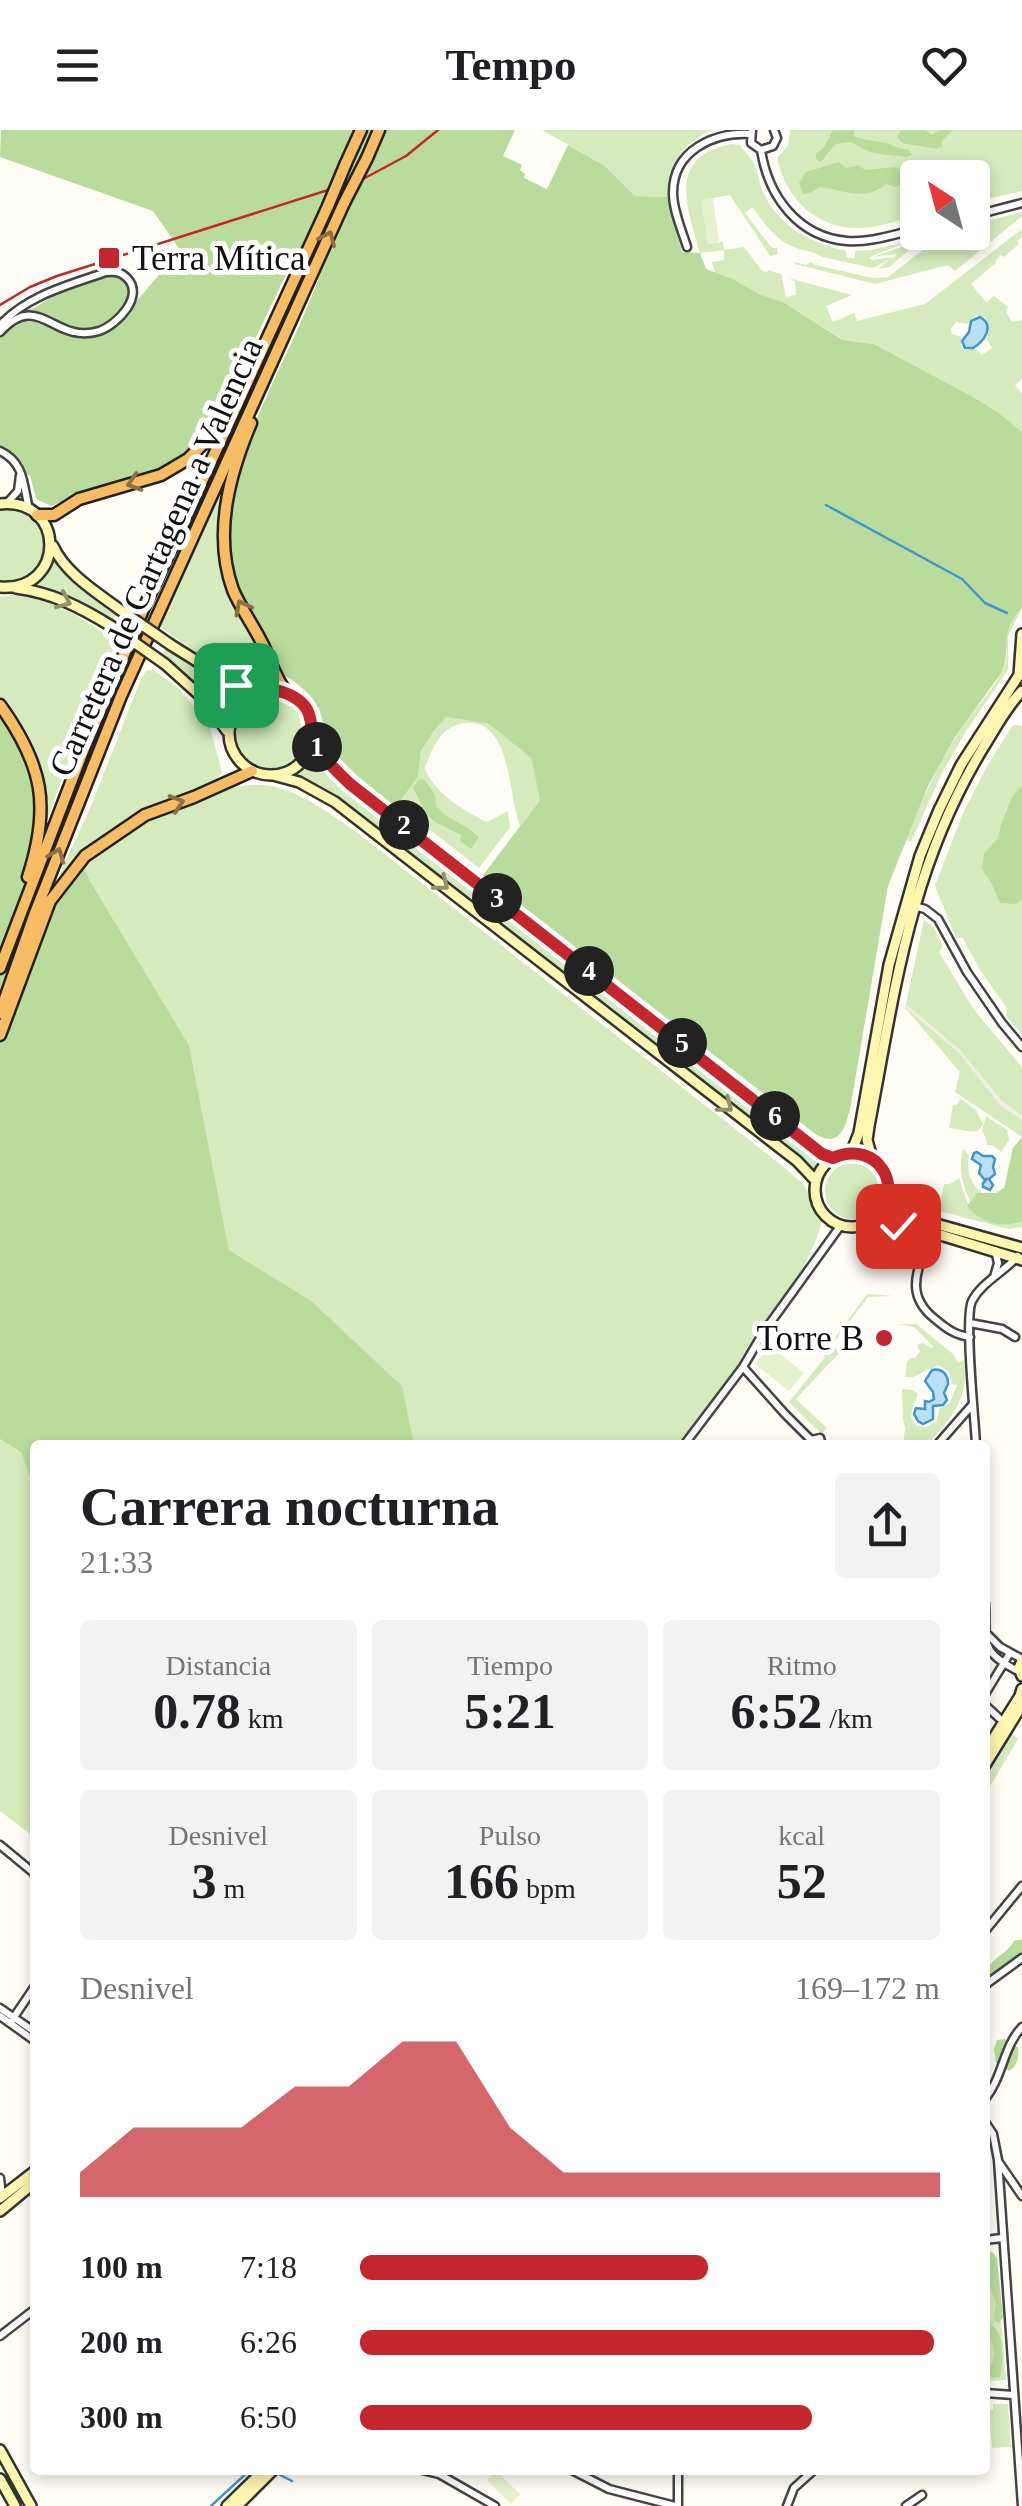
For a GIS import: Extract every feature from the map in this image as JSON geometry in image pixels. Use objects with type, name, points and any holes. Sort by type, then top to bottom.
[{"type":"highway","name":"Carretera de Cartagena a Valencia","points":[[0,968],[142,612],[361,130]]},
{"type":"highway","name":"Carretera de Cartagena a Valencia","points":[[0,1013],[121,696],[379,130]]},
{"type":"highway","points":[[34,512],[54,515],[80,499],[161,475],[188,459],[226,415],[294,276]]},
{"type":"highway","points":[[287,693],[232,588],[224,537],[228,493],[241,447],[305,290]]},
{"type":"highway","points":[[0,705],[31,756],[42,811],[31,868],[0,958]]},
{"type":"highway","points":[[0,1035],[50,901],[85,856],[145,814],[194,798],[252,771]]},
{"type":"main road","points":[[2,504],[34,512],[46,525],[61,560],[82,581],[171,645],[236,685],[287,693],[299,700],[308,711],[321,753],[350,784],[822,1154],[833,1158]]},
{"type":"main road","points":[[14,588],[27,584],[46,565],[50,538]]},
{"type":"main road","points":[[0,587],[36,590],[76,605],[164,664],[222,720],[235,756],[252,771],[298,782],[335,802],[797,1161],[816,1181]]},
{"type":"main road","points":[[889,1192],[881,1213],[862,1226],[832,1221],[815,1192],[825,1165],[853,1148],[859,1133],[889,965],[920,856],[962,765],[1019,675],[1022,634]]},
{"type":"main road","points":[[228,734],[235,709],[255,693],[267,690]]},
{"type":"main road","points":[[1018,1245],[902,1212],[889,1192],[885,1173],[872,1158],[867,1140],[900,959],[935,842],[970,770],[1002,716],[1022,692]]},
{"type":"main road","points":[[273,776],[296,768],[314,738]]},
{"type":"main road","points":[[847,1153],[872,1158]]},
{"type":"main road","points":[[872,1220],[1019,1259]]},
{"type":"main road","points":[[990,1744],[1022,1689]]},
{"type":"main road","points":[[990,1758],[1022,1705]]},
{"type":"main road","points":[[1,2197],[30,2175]]},
{"type":"main road","points":[[0,2211],[30,2186]]},
{"type":"main road","points":[[0,2450],[31,2506]]},
{"type":"main road","points":[[227,2506],[259,2475]]},
{"type":"main road","points":[[237,2506],[268,2475]]},
{"type":"main road","points":[[0,2479],[15,2506]]},
{"type":"street","points":[[761,150],[773,146],[774,130]]},
{"type":"street","points":[[686,247],[673,197],[678,172],[689,154],[707,140],[729,133],[752,132],[751,143],[761,150],[774,193],[786,210],[808,228],[822,236],[847,241],[900,233]]},
{"type":"street","points":[[990,211],[1022,203]]},
{"type":"street","points":[[106,272],[123,274],[132,282],[131,302],[103,330],[68,332],[45,318],[30,316],[12,320],[0,329],[8,317],[43,295],[106,272]]},
{"type":"street","points":[[0,453],[10,456],[19,466],[34,512]]},
{"type":"street","points":[[0,453],[17,469],[20,478],[18,490],[2,504]]},
{"type":"street","points":[[913,906],[924,908],[938,919],[966,972],[1022,1047]]},
{"type":"street","points":[[688,1440],[841,1225]]},
{"type":"street","points":[[930,1233],[915,1284],[918,1300],[924,1310],[958,1336],[970,1336]]},
{"type":"street","points":[[976,1440],[969,1312],[974,1299],[1019,1259],[1018,1245]]},
{"type":"street","points":[[994,1250],[998,1263],[994,1278]]},
{"type":"street","points":[[969,1323],[1002,1328],[1016,1337]]},
{"type":"street","points":[[742,1367],[809,1440]]},
{"type":"street","points":[[942,1440],[974,1403]]},
{"type":"street","points":[[990,1636],[1021,1667]]},
{"type":"street","points":[[990,1651],[1004,1663],[1021,1667]]},
{"type":"street","points":[[990,1686],[1010,1653]]},
{"type":"street","points":[[990,1710],[999,1718]]},
{"type":"street","points":[[0,1845],[30,1870]]},
{"type":"street","points":[[990,1925],[1022,1886]]},
{"type":"street","points":[[990,1981],[1022,1958]]},
{"type":"street","points":[[12,2020],[30,1993]]},
{"type":"street","points":[[0,2008],[30,2036]]},
{"type":"street","points":[[0,2016],[30,2029]]},
{"type":"street","points":[[990,2092],[1013,2038],[1022,2027]]},
{"type":"street","points":[[990,2129],[998,2160],[1022,2506]]},
{"type":"street","points":[[998,2160],[1022,2196]]},
{"type":"street","points":[[0,2178],[1,2197]]},
{"type":"street","points":[[990,2239],[1002,2238]]},
{"type":"street","points":[[0,2336],[30,2312]]},
{"type":"street","points":[[990,2393],[1013,2394]]},
{"type":"street","points":[[442,2475],[495,2506]]},
{"type":"street","points":[[582,2475],[609,2489],[676,2506],[678,2475]]},
{"type":"street","points":[[787,2506],[794,2488],[808,2475]]},
{"type":"street","points":[[906,2506],[922,2495]]},
{"type":"green space","points":[[1,130],[515,130],[503,156],[522,165],[524,178],[547,189],[568,145],[605,166],[635,196],[668,197],[682,252],[700,253],[706,269],[783,302],[843,340],[874,344],[975,398],[1022,432],[1022,608],[1010,625],[1002,672],[955,737],[928,786],[888,886],[851,1104],[840,1134],[830,1139],[814,1133],[483,875],[540,800],[531,758],[489,724],[446,717],[421,751],[418,777],[396,807],[353,772],[331,747],[312,698],[295,682],[277,673],[233,570],[229,519],[246,447],[321,271],[293,260],[219,414],[203,438],[183,457],[163,470],[51,506],[36,499],[30,475],[26,476],[16,458],[0,447],[0,337],[19,322],[29,321],[80,337],[112,330],[180,250],[153,211],[0,157]]},
{"type":"green space","points":[[542,130],[712,130],[679,156],[668,197],[635,196],[605,166]]},
{"type":"green space","points":[[790,130],[1022,130],[1022,191],[990,198],[990,160],[900,160],[900,220],[846,227],[818,218],[796,199],[777,158],[788,146]]},
{"type":"green space","points":[[833,130],[854,130],[854,136],[909,150],[912,155],[880,154],[851,142],[835,144],[821,162],[816,154]]},
{"type":"green space","points":[[901,130],[926,130],[931,135],[953,130],[942,141],[942,147],[936,149],[902,143],[897,137]]},
{"type":"green space","points":[[731,144],[740,145],[753,161],[762,191],[779,216],[809,238],[846,251],[846,258],[855,258],[855,251],[900,243],[869,258],[892,259],[897,254],[873,257],[900,247],[909,250],[889,267],[878,269],[890,259],[873,268],[822,257],[789,245],[773,233],[752,207],[745,213],[772,248],[777,248],[778,254],[770,256],[730,195],[702,200],[708,244],[723,242],[724,250],[700,253],[687,202],[689,172],[710,151]]},
{"type":"green space","points":[[839,162],[846,168],[858,165],[865,170],[895,167],[900,169],[900,185],[886,184],[862,194],[820,187],[803,194],[799,183],[806,172]]},
{"type":"green space","points":[[713,198],[719,242],[708,244],[701,200]]},
{"type":"green space","points":[[1022,212],[990,242],[990,220]]},
{"type":"green space","points":[[1022,229],[1019,244],[1004,257],[1001,255],[971,284],[986,302],[994,296],[1008,307],[1006,313],[1012,322],[1022,320],[1022,379],[1015,385],[1022,394],[1022,432],[975,398],[874,344],[844,340],[783,302],[715,273],[712,262],[724,260],[724,250],[744,247],[762,271],[781,274],[786,297],[796,295],[795,281],[788,278],[852,295],[826,306],[833,322],[854,313],[857,321],[925,304]],"holes":[[[976,315],[985,317],[989,327],[987,340],[992,348],[982,355],[976,349],[964,350],[961,337],[952,334],[951,329],[956,322],[967,324]]]},
{"type":"green space","points":[[923,250],[981,250],[955,271],[948,265],[875,284],[795,262],[811,262],[873,278],[888,277]]},
{"type":"green space","points":[[114,274],[123,277],[130,288],[128,301],[106,324],[73,328],[40,312],[22,311],[60,292]]},
{"type":"green space","points":[[219,495],[221,553],[271,677],[258,680],[229,672],[159,626]]},
{"type":"green space","points":[[14,508],[39,527],[43,553],[30,574],[0,581],[0,509]]},
{"type":"green space","points":[[54,558],[69,576],[116,613],[112,622],[74,600],[32,585],[43,577]]},
{"type":"green space","points":[[12,595],[68,611],[116,642],[47,820],[24,735],[0,699],[0,597]]},
{"type":"green space","points":[[1022,608],[1008,636],[1008,670],[941,775],[911,842],[906,840],[949,748],[1002,672],[1009,626]]},
{"type":"green space","points":[[166,647],[218,683],[246,693],[225,718],[194,681],[162,656]]},
{"type":"green space","points":[[153,670],[177,687],[209,723],[222,773],[205,788],[120,823],[92,844],[60,879],[141,679],[146,671]]},
{"type":"green space","points":[[271,697],[297,708],[308,734],[297,760],[271,771],[245,760],[234,734],[245,708]]},
{"type":"green space","points":[[0,713],[23,754],[33,794],[32,835],[22,880],[54,892],[83,864],[189,1045],[229,1250],[310,1300],[402,1386],[413,1440],[30,1440],[30,1478],[21,1452],[0,1439]]},
{"type":"green space","points":[[446,717],[489,724],[531,758],[540,800],[520,826],[506,761],[492,733],[480,725],[457,725],[444,733],[431,753],[425,768],[450,800],[487,822],[508,811],[510,827],[479,868],[398,805],[418,777],[421,751]]},
{"type":"green space","points":[[1013,725],[1022,726],[1022,1034],[1006,1016],[1007,1008],[963,938],[956,938],[935,886],[963,813]]},
{"type":"green space","points":[[314,751],[345,785],[824,1161],[815,1172],[338,798],[292,775],[305,766]]},
{"type":"green space","points":[[424,779],[435,795],[436,806],[479,837],[471,849],[460,841],[461,835],[428,816],[413,788],[418,780]]},
{"type":"green space","points":[[234,785],[269,786],[317,805],[804,1185],[823,1219],[803,1269],[685,1440],[410,1440],[310,1300],[229,1250],[189,1045],[83,864],[145,820]]},
{"type":"green space","points":[[1022,786],[1022,899],[1016,904],[1000,903],[982,869],[984,854],[998,838],[1013,795]]},
{"type":"green space","points":[[924,920],[933,926],[943,946],[939,952],[974,1010],[1022,1067],[1022,1137],[955,1092],[960,1072],[905,1008]]},
{"type":"green space","points":[[961,1099],[976,1110],[983,1124],[978,1131],[949,1128],[953,1105]]},
{"type":"green space","points":[[986,1116],[1007,1130],[1009,1140],[1001,1152],[987,1145],[982,1131]]},
{"type":"green space","points":[[1022,1137],[1022,1221],[999,1224],[985,1220],[967,1206],[977,1193],[996,1193],[1004,1188],[1013,1148]]},
{"type":"green space","points":[[963,1149],[969,1155],[971,1178],[986,1196],[971,1202],[962,1176]]},
{"type":"green space","points":[[853,1163],[873,1171],[881,1191],[873,1211],[853,1219],[833,1211],[825,1191],[833,1171]]},
{"type":"green space","points":[[959,1178],[968,1204],[1022,1200],[1022,1227],[1009,1229],[939,1211],[944,1184]]},
{"type":"green space","points":[[867,1294],[894,1296],[868,1297],[832,1345],[840,1352],[796,1399],[827,1428],[822,1434],[789,1402]]},
{"type":"green space","points":[[899,1324],[916,1324],[953,1354],[958,1363],[964,1360],[964,1386],[957,1407],[931,1440],[904,1440],[902,1389],[918,1394],[911,1418],[917,1426],[927,1427],[937,1421],[939,1409],[950,1403],[957,1385],[952,1384],[949,1372],[938,1365],[905,1377],[907,1362],[920,1352],[917,1345],[934,1347],[914,1327]]},
{"type":"green space","points":[[770,1346],[804,1373],[789,1391],[755,1364]]},
{"type":"green space","points":[[0,1439],[21,1452],[30,1478],[30,1834],[0,1811]]},
{"type":"green space","points":[[1010,1731],[1018,1739],[990,1787],[990,1764]]},
{"type":"green space","points":[[1022,1939],[1022,1952],[990,1975],[992,1963],[1014,1941]]},
{"type":"green space","points":[[1005,2039],[1018,2047],[1017,2060],[1009,2071],[996,2063],[994,2049],[997,2040]]},
{"type":"green space","points":[[990,2251],[997,2258],[1003,2317],[999,2323],[994,2320],[996,2303],[990,2286]]},
{"type":"green space","points":[[990,2255],[996,2258],[1006,2380],[990,2381]]},
{"type":"green space","points":[[990,2324],[1000,2336],[1002,2354],[1000,2377],[992,2378],[994,2352]]},
{"type":"green space","points":[[993,2404],[1008,2404],[1011,2447],[992,2448]]},
{"type":"green space","points":[[500,2475],[520,2494],[511,2504],[487,2480]]},
{"type":"shaded area","points":[[906,1004],[961,1051],[1022,1120],[1001,1106],[959,1053]]},
{"type":"water","points":[[980,317],[987,324],[987,333],[973,348],[965,348],[962,341],[971,321]]},
{"type":"water","points":[[977,1152],[995,1159],[990,1190],[983,1187],[987,1179],[979,1173],[981,1165],[972,1159]]},
{"type":"water","points":[[932,1370],[946,1375],[947,1400],[943,1405],[933,1406],[933,1419],[923,1424],[914,1414],[916,1408],[925,1409],[925,1401],[934,1399],[925,1381]]},
{"type":"waterway","points":[[826,505],[962,579],[985,603],[1007,613]]},
{"type":"waterway","points":[[211,2506],[245,2475]]},
{"type":"waterway","points":[[280,2475],[292,2481]]},
{"type":"tram line","points":[[0,305],[57,276],[363,179],[406,156],[438,130]]},
{"type":"place","name":"Terra Mítica","points":[[109,258]]},
{"type":"place","name":"Torre B","points":[[884,1338]]},
{"type":"route","points":[[236,685],[278,690],[299,700],[308,711],[318,748],[350,784],[822,1154],[833,1158],[847,1153],[872,1158],[885,1173],[889,1192],[881,1213],[872,1220],[898,1226]]}]
